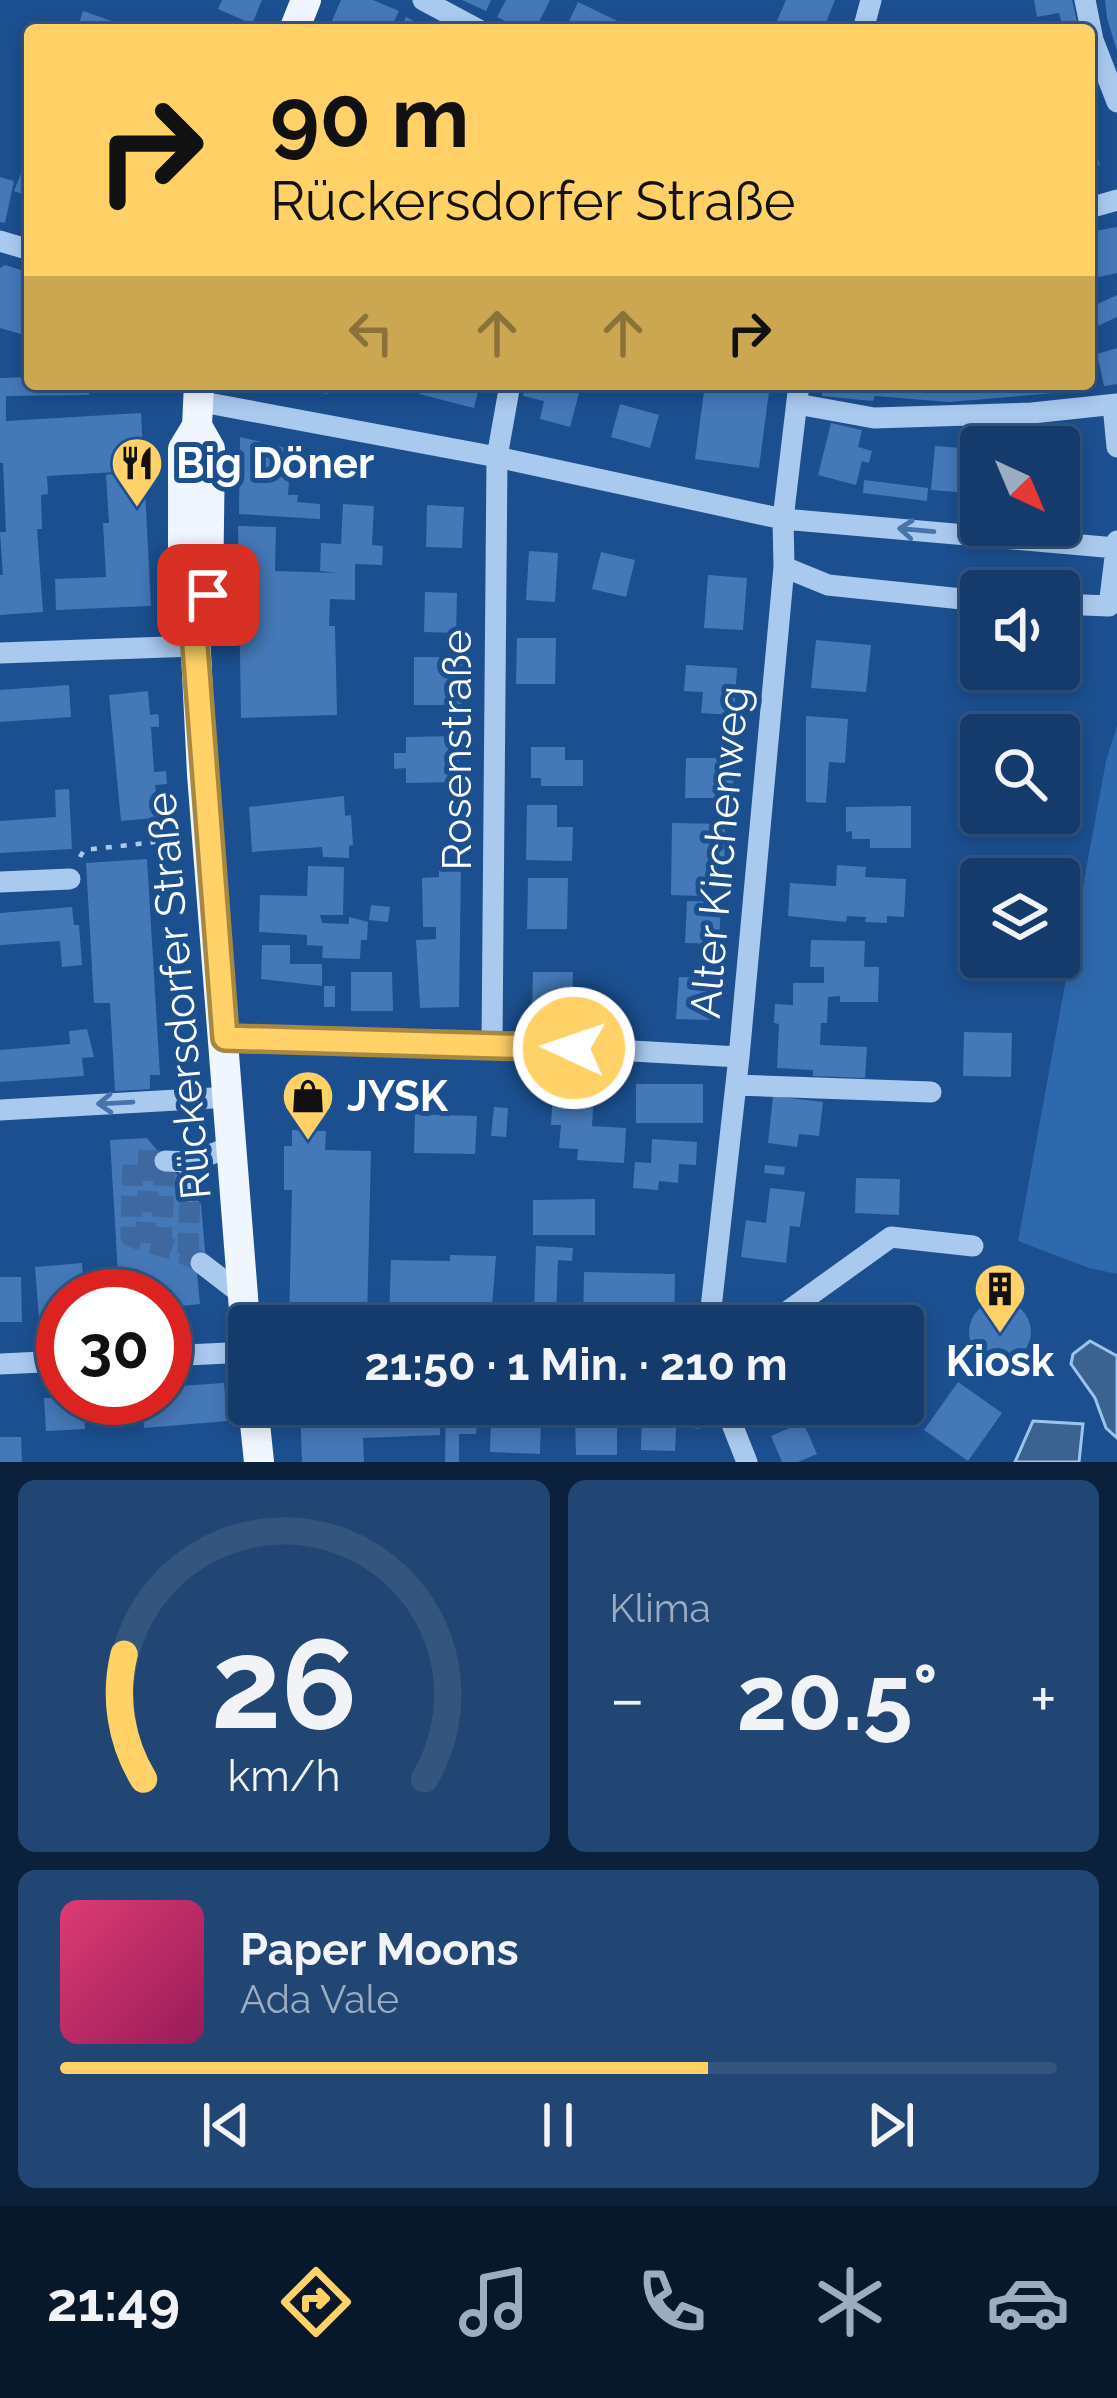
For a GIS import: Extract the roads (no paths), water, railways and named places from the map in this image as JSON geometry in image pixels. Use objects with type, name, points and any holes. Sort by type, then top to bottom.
[{"type":"main road","name":"Rückersdorfer Straße","points":[[197,404],[183,449],[183,592],[194,612],[241,1305]]},
{"type":"main road","points":[[255,1425],[259,1462]]},
{"type":"street","points":[[423,0],[468,24]]},
{"type":"street","points":[[1095,45],[1117,102]]},
{"type":"street","name":"Rosenstraße","points":[[492,1043],[497,457],[509,390]]},
{"type":"street","points":[[798,394],[874,418],[1115,405],[1117,447]]},
{"type":"street","name":"Alter Kirchenweg","points":[[711,1305],[739,1057],[784,567],[783,519],[798,394]]},
{"type":"street","points":[[197,404],[497,457],[783,519],[1116,544],[1109,606],[1080,605]]},
{"type":"street","points":[[784,567],[828,585],[960,599]]},
{"type":"street","points":[[0,653],[195,646]]},
{"type":"street","points":[[0,882],[70,879]]},
{"type":"street","points":[[225,1038],[492,1043],[739,1057]]},
{"type":"street","points":[[736,1085],[931,1092]]},
{"type":"street","points":[[0,1110],[230,1096]]},
{"type":"street","points":[[180,1170],[232,1146]]},
{"type":"street","points":[[791,1305],[891,1237],[973,1246]]},
{"type":"street","points":[[201,1263],[240,1293]]},
{"type":"street","points":[[192,1357],[228,1358]]},
{"type":"street","points":[[0,1364],[36,1362]]},
{"type":"street","points":[[732,1425],[747,1462]]},
{"type":"tunnel","points":[[161,1248],[165,1161],[133,1160],[131,1236],[158,1245],[168,1248],[185,1254],[201,1263]]},
{"type":"tunnel","points":[[145,1243],[150,1160]]},
{"type":"tunnel","points":[[188,1254],[190,1191]]},
{"type":"place","name":"Big Döner","points":[[137,509]]},
{"type":"place","name":"JYSK","points":[[308,1142]]},
{"type":"place","name":"Kiosk","points":[[1000,1335]]}]
